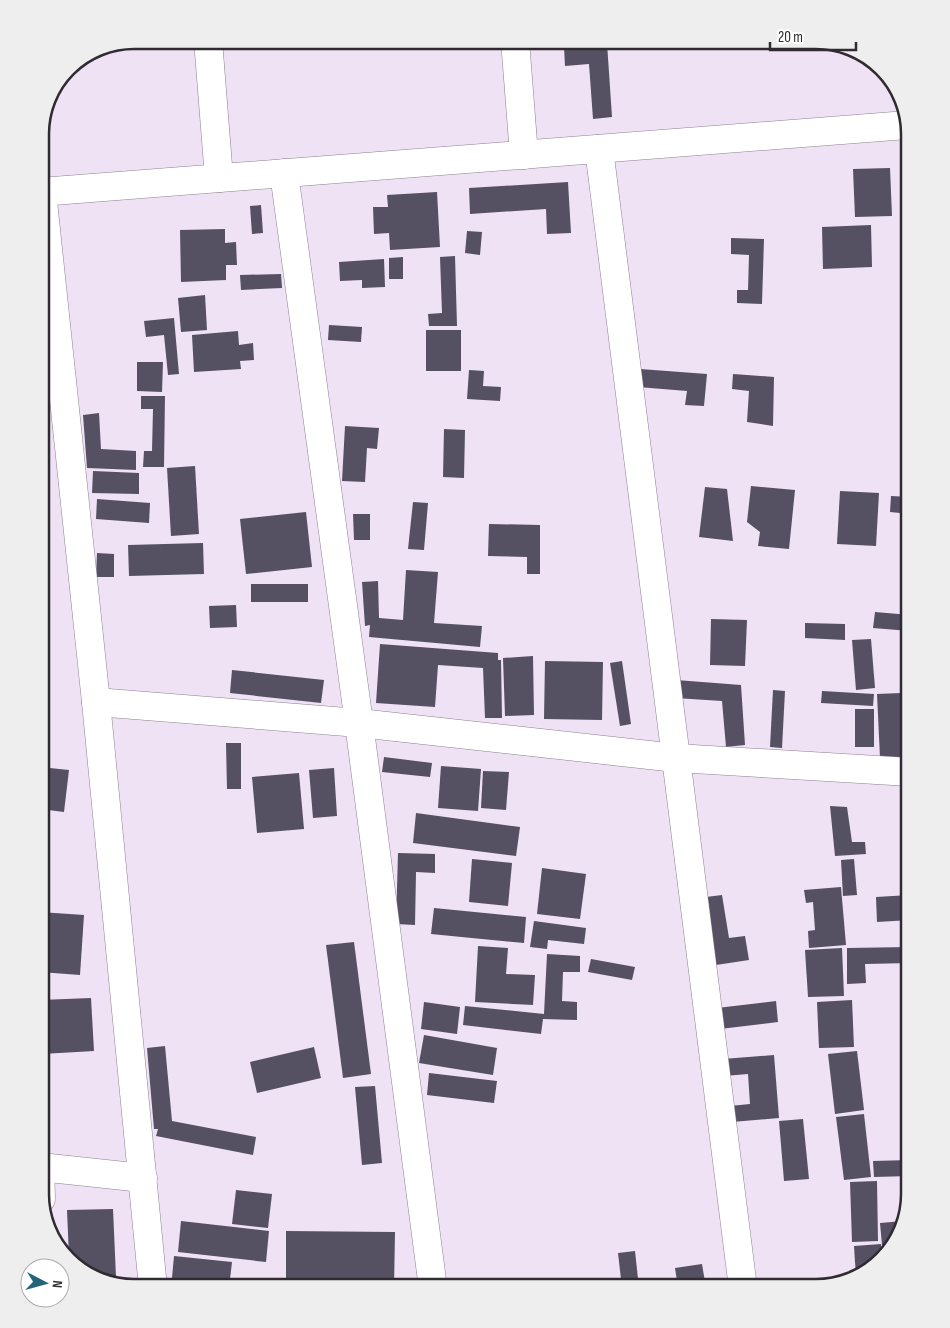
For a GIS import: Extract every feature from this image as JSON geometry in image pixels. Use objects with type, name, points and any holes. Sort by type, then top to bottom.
[{"type":"street","points":[[209,49],[219,178]]},
{"type":"street","points":[[516,49],[524,155]]},
{"type":"street","points":[[49,191],[901,126]]},
{"type":"street","points":[[599,149],[742,1279]]},
{"type":"street","points":[[284,173],[432,1279]]},
{"type":"street","points":[[49,266],[96,702],[153,1279]]},
{"type":"street","points":[[96,702],[359,723],[676,758],[901,771]]},
{"type":"street","points":[[49,1168],[143,1178]]},
{"type":"building","points":[[564,49],[607,49],[612,117],[593,119],[589,64],[565,66]]},
{"type":"building","points":[[890,168],[892,216],[855,217],[853,169]]},
{"type":"building","points":[[568,182],[571,233],[547,234],[546,209],[470,214],[469,188]]},
{"type":"building","points":[[437,192],[440,247],[390,250],[389,233],[374,234],[373,207],[388,207],[387,195]]},
{"type":"building","points":[[261,205],[263,233],[252,234],[250,206]]},
{"type":"building","points":[[871,225],[872,267],[823,269],[822,227]]},
{"type":"building","points":[[225,229],[225,243],[236,242],[237,265],[226,265],[226,280],[181,282],[180,230]]},
{"type":"building","points":[[467,231],[482,232],[480,255],[465,253]]},
{"type":"building","points":[[731,238],[764,239],[762,304],[737,303],[737,290],[748,290],[749,255],[731,254]]},
{"type":"building","points":[[455,256],[457,326],[429,326],[428,314],[442,313],[440,257]]},
{"type":"building","points":[[403,257],[403,279],[389,279],[389,258]]},
{"type":"building","points":[[384,259],[385,287],[362,288],[362,280],[340,281],[339,262]]},
{"type":"building","points":[[281,274],[282,288],[241,290],[240,275]]},
{"type":"building","points":[[205,295],[207,330],[181,332],[178,298]]},
{"type":"building","points":[[174,318],[179,374],[168,375],[164,335],[146,337],[144,321]]},
{"type":"building","points":[[329,325],[362,327],[361,342],[328,340]]},
{"type":"building","points":[[426,330],[461,330],[461,371],[426,371]]},
{"type":"building","points":[[238,331],[239,345],[253,343],[254,360],[240,361],[241,369],[194,372],[192,335]]},
{"type":"building","points":[[137,362],[163,362],[162,392],[137,391]]},
{"type":"building","points":[[640,369],[707,374],[704,406],[685,405],[687,391],[638,387]]},
{"type":"building","points":[[469,370],[484,371],[483,386],[501,387],[500,401],[467,399]]},
{"type":"building","points":[[733,374],[774,377],[773,426],[747,422],[749,391],[732,389]]},
{"type":"building","points":[[141,396],[165,396],[164,467],[143,467],[144,451],[152,451],[153,409],[141,409]]},
{"type":"building","points":[[99,413],[101,449],[136,451],[136,470],[87,468],[83,415]]},
{"type":"building","points":[[345,426],[379,428],[377,449],[367,448],[365,482],[342,481]]},
{"type":"building","points":[[444,429],[465,430],[464,478],[443,477]]},
{"type":"building","points":[[195,466],[199,534],[171,536],[167,468]]},
{"type":"building","points":[[93,471],[139,473],[139,494],[92,493]]},
{"type":"building","points":[[751,486],[795,490],[789,549],[758,546],[760,532],[747,522]]},
{"type":"building","points":[[705,487],[727,489],[733,541],[699,537]]},
{"type":"building","points":[[840,491],[879,493],[876,546],[837,544]]},
{"type":"building","points":[[891,496],[901,497],[901,513],[890,512]]},
{"type":"building","points":[[97,499],[150,503],[149,523],[96,519]]},
{"type":"building","points":[[413,502],[428,503],[424,550],[408,549]]},
{"type":"building","points":[[306,512],[312,567],[246,574],[240,519]]},
{"type":"building","points":[[353,514],[370,514],[370,540],[354,540]]},
{"type":"building","points":[[489,524],[540,525],[540,574],[527,574],[527,557],[488,556]]},
{"type":"building","points":[[203,543],[204,574],[129,576],[128,545]]},
{"type":"building","points":[[97,553],[114,554],[114,577],[96,577]]},
{"type":"building","points":[[406,570],[438,572],[434,623],[482,626],[480,647],[369,637],[370,625],[365,626],[362,582],[378,581],[379,618],[403,620]]},
{"type":"building","points":[[251,584],[308,584],[308,602],[251,602]]},
{"type":"building","points":[[236,605],[237,627],[210,628],[209,606]]},
{"type":"building","points":[[875,612],[901,614],[901,630],[873,628]]},
{"type":"building","points":[[711,619],[747,620],[745,666],[710,665]]},
{"type":"building","points":[[805,623],[845,624],[845,640],[805,638]]},
{"type":"building","points":[[871,639],[875,688],[856,690],[852,640]]},
{"type":"building","points":[[380,644],[498,653],[498,660],[501,660],[502,718],[485,718],[483,668],[438,665],[435,707],[376,703]]},
{"type":"building","points":[[533,656],[534,715],[505,716],[503,658]]},
{"type":"building","points":[[545,661],[603,662],[602,720],[544,719]]},
{"type":"building","points":[[622,661],[631,724],[620,726],[610,663]]},
{"type":"building","points":[[232,670],[324,680],[321,703],[230,693]]},
{"type":"building","points":[[676,680],[741,685],[745,745],[726,747],[722,701],[675,698]]},
{"type":"building","points":[[773,690],[785,691],[782,748],[770,747]]},
{"type":"building","points":[[822,691],[874,694],[873,706],[821,703]]},
{"type":"building","points":[[901,693],[901,757],[880,758],[877,694]]},
{"type":"building","points":[[855,709],[874,709],[874,747],[855,747]]},
{"type":"building","points":[[226,743],[241,743],[241,789],[227,789]]},
{"type":"building","points":[[384,757],[432,763],[430,777],[382,772]]},
{"type":"building","points":[[441,766],[481,769],[478,811],[438,808]]},
{"type":"building","points":[[49,768],[69,770],[64,812],[49,810]]},
{"type":"building","points":[[334,768],[337,816],[313,818],[309,770]]},
{"type":"building","points":[[483,771],[509,772],[506,810],[481,808]]},
{"type":"building","points":[[299,773],[304,829],[257,833],[252,777]]},
{"type":"building","points":[[830,806],[847,807],[852,842],[865,842],[866,854],[835,856]]},
{"type":"building","points":[[416,813],[520,827],[516,856],[413,843]]},
{"type":"building","points":[[398,853],[435,854],[435,873],[416,872],[415,925],[396,924]]},
{"type":"building","points":[[472,859],[512,863],[508,906],[469,902]]},
{"type":"building","points":[[854,859],[857,895],[843,896],[841,860]]},
{"type":"building","points":[[542,868],[586,874],[580,919],[537,914]]},
{"type":"building","points":[[841,887],[846,945],[809,948],[808,931],[815,930],[813,902],[806,903],[804,890]]},
{"type":"building","points":[[722,895],[729,938],[745,936],[749,960],[716,965],[706,897]]},
{"type":"building","points":[[901,896],[901,921],[877,922],[876,897]]},
{"type":"building","points":[[434,908],[526,917],[524,943],[431,934]]},
{"type":"building","points":[[49,913],[84,915],[80,975],[49,973]]},
{"type":"building","points":[[534,921],[586,928],[584,944],[548,940],[547,949],[530,947]]},
{"type":"building","points":[[354,942],[371,1074],[343,1078],[326,945]]},
{"type":"building","points":[[478,946],[508,948],[506,974],[535,975],[533,1005],[475,1002]]},
{"type":"building","points":[[901,947],[901,963],[865,964],[866,983],[847,984],[847,948]]},
{"type":"building","points":[[842,948],[844,996],[808,997],[805,950]]},
{"type":"building","points":[[547,954],[580,956],[580,972],[563,972],[562,1001],[577,1002],[577,1020],[543,1019],[541,1034],[463,1025],[465,1006],[544,1014]]},
{"type":"building","points":[[591,959],[635,967],[632,980],[588,972]]},
{"type":"building","points":[[91,998],[94,1051],[49,1054],[49,1000]]},
{"type":"building","points":[[852,1000],[854,1047],[819,1048],[817,1002]]},
{"type":"building","points":[[776,1001],[778,1022],[720,1029],[717,1008]]},
{"type":"building","points":[[424,1002],[460,1007],[457,1034],[421,1029]]},
{"type":"building","points":[[424,1035],[497,1048],[493,1075],[419,1063]]},
{"type":"building","points":[[165,1046],[172,1121],[256,1137],[253,1155],[156,1136],[158,1129],[154,1129],[147,1048]]},
{"type":"building","points":[[314,1047],[321,1078],[257,1093],[250,1062]]},
{"type":"building","points":[[857,1051],[864,1110],[835,1114],[828,1054]]},
{"type":"building","points":[[774,1055],[779,1118],[732,1122],[730,1106],[750,1104],[748,1074],[724,1076],[723,1059]]},
{"type":"building","points":[[429,1073],[497,1081],[494,1103],[427,1095]]},
{"type":"building","points":[[375,1086],[382,1163],[362,1165],[355,1087]]},
{"type":"building","points":[[864,1114],[871,1177],[844,1180],[836,1117]]},
{"type":"building","points":[[803,1119],[809,1179],[784,1181],[779,1121]]},
{"type":"building","points":[[901,1160],[901,1176],[874,1177],[873,1161]]},
{"type":"building","points":[[877,1181],[878,1241],[852,1242],[850,1182]]},
{"type":"building","points":[[236,1190],[272,1194],[268,1228],[232,1224]]},
{"type":"building","points":[[113,1209],[116,1277],[91,1268],[69,1249],[67,1210]]},
{"type":"building","points":[[181,1221],[269,1231],[266,1262],[178,1252]]},
{"type":"building","points":[[896,1222],[890,1237],[882,1248],[880,1223]]},
{"type":"building","points":[[286,1231],[395,1232],[394,1279],[286,1279]]},
{"type":"building","points":[[881,1244],[881,1249],[868,1262],[856,1270],[854,1246]]},
{"type":"building","points":[[635,1251],[638,1279],[621,1279],[618,1253]]},
{"type":"building","points":[[174,1256],[232,1262],[230,1279],[172,1279]]},
{"type":"building","points":[[702,1264],[704,1279],[677,1279],[675,1268]]}]
